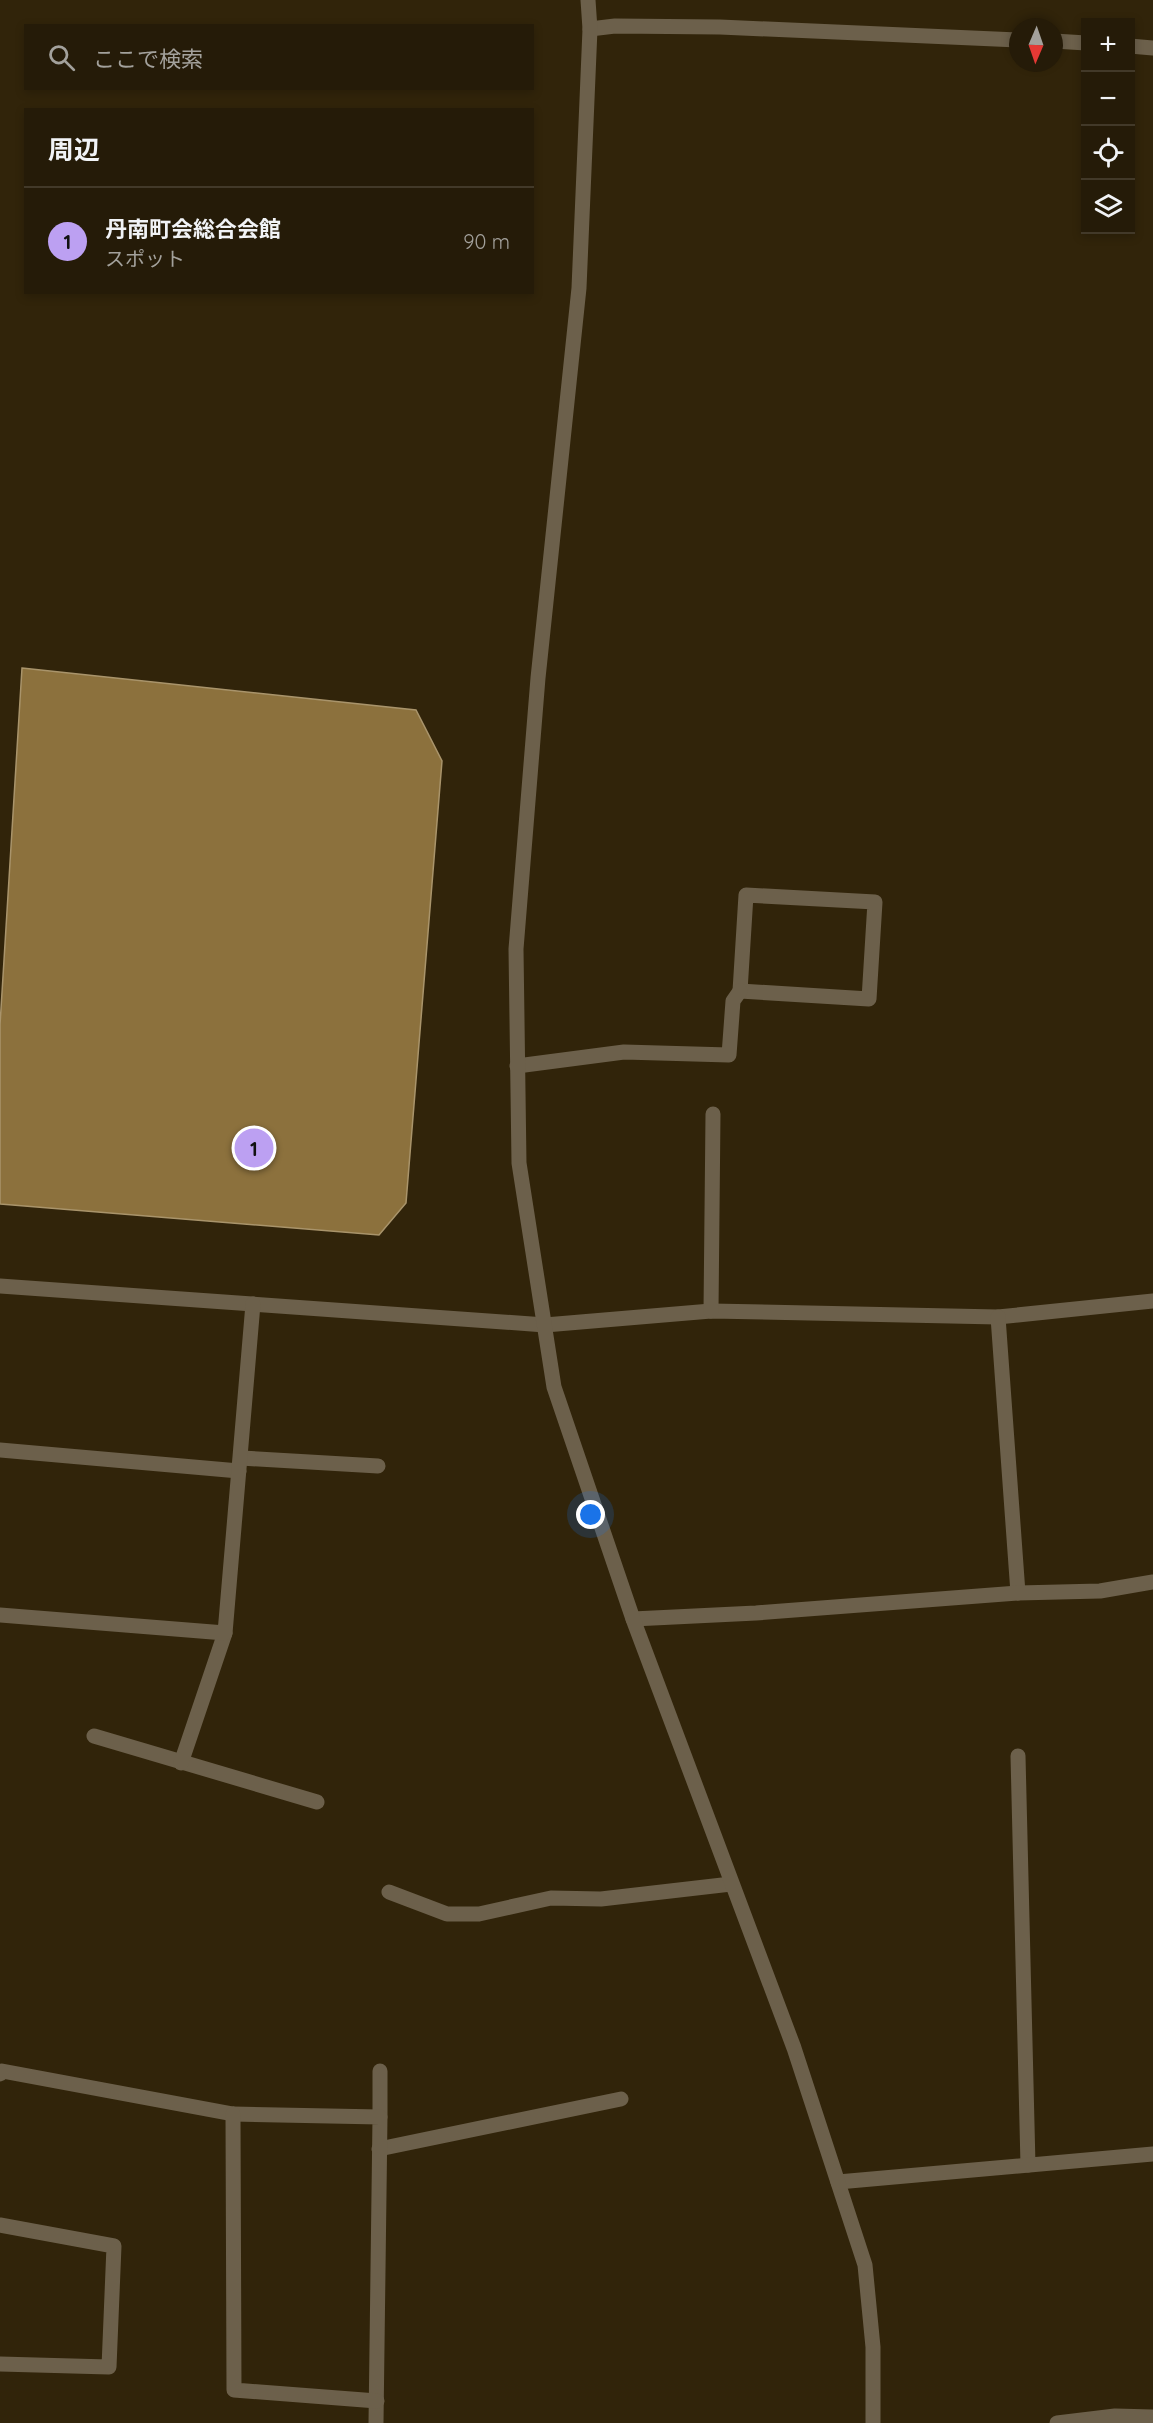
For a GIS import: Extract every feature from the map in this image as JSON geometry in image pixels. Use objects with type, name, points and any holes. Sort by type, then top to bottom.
[{"type":"street","points":[[588,0],[590,29],[579,288],[538,678],[516,948],[519,1163],[554,1387],[633,1619],[794,2048],[865,2265],[873,2347],[873,2423]]},
{"type":"street","points":[[590,29],[615,26],[720,27],[1009,40]]},
{"type":"street","points":[[1063,42],[1081,43]]},
{"type":"street","points":[[1135,46],[1153,48]]},
{"type":"street","points":[[517,1065],[624,1052],[729,1055],[733,1001],[740,991],[746,894],[875,902],[869,999],[740,991]]},
{"type":"street","points":[[711,1311],[713,1114]]},
{"type":"street","points":[[0,1286],[545,1325],[711,1311],[998,1317],[1153,1302]]},
{"type":"street","points":[[181,1763],[225,1633],[254,1304]]},
{"type":"street","points":[[998,1317],[1018,1593]]},
{"type":"street","points":[[0,1450],[240,1464],[378,1466]]},
{"type":"street","points":[[633,1619],[756,1613],[1018,1593],[1100,1591],[1153,1582]]},
{"type":"street","points":[[0,1615],[225,1633]]},
{"type":"street","points":[[93,1736],[317,1802]]},
{"type":"street","points":[[1018,1756],[1028,2165]]},
{"type":"street","points":[[389,1892],[447,1914],[478,1914],[551,1898],[601,1899],[731,1884]]},
{"type":"street","points":[[0,2074],[2,2071],[233,2114],[380,2117]]},
{"type":"street","points":[[376,2423],[380,2071]]},
{"type":"street","points":[[379,2149],[621,2099]]},
{"type":"street","points":[[233,2114],[234,2390],[377,2401]]},
{"type":"street","points":[[837,2182],[1153,2154]]},
{"type":"street","points":[[0,2225],[114,2246],[109,2367],[0,2364]]},
{"type":"street","points":[[1057,2423],[1115,2416],[1153,2417]]},
{"type":"shaded area","points":[[22,668],[416,710],[442,761],[406,1203],[379,1235],[0,1204],[0,1025]]},
{"type":"place","name":"丹南町会総合会館","points":[[254,1148]]}]
